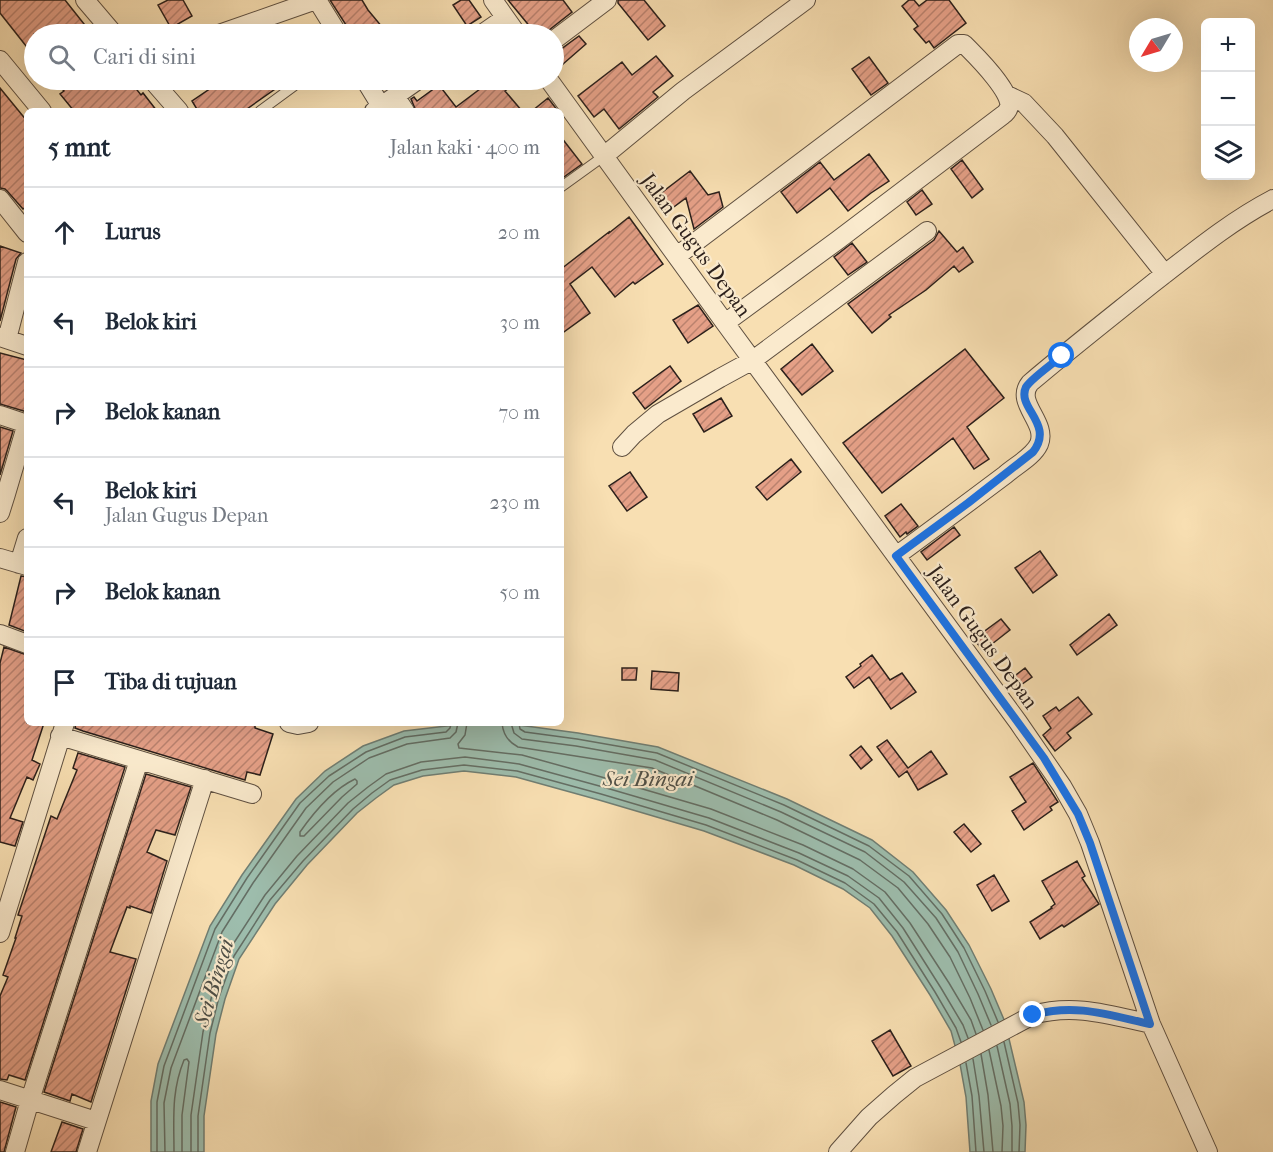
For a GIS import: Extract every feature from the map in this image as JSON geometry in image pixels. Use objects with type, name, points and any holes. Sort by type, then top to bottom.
[{"type":"street","points":[[85,0],[105,24]]},
{"type":"street","points":[[248,24],[316,0],[332,24]]},
{"type":"street","points":[[493,0],[510,24]]},
{"type":"street","points":[[564,32],[607,0]]},
{"type":"street","points":[[604,156],[683,91],[806,0]]},
{"type":"street","points":[[496,24],[505,18]]},
{"type":"street","points":[[677,256],[958,44],[964,44],[969,49],[1007,95],[1010,105],[1003,115],[725,323]]},
{"type":"street","points":[[0,60],[24,89]]},
{"type":"street","points":[[25,90],[40,108]]},
{"type":"street","points":[[161,90],[176,108]]},
{"type":"street","points":[[372,90],[383,104],[403,90]]},
{"type":"street","name":"Jalan Gugus Depan","points":[[556,90],[1044,758],[1078,814],[1090,843],[1150,1024],[1208,1152]]},
{"type":"street","points":[[1007,95],[1024,103],[1055,136],[1165,274]]},
{"type":"street","points":[[0,199],[24,228]]},
{"type":"street","points":[[896,556],[968,503],[1038,446],[1040,432],[1025,399],[1027,387],[1062,356],[1223,229],[1273,199]]},
{"type":"street","points":[[622,447],[658,414],[753,360],[927,231]]},
{"type":"street","points":[[24,272],[3,338],[24,345]]},
{"type":"street","points":[[0,415],[24,423]]},
{"type":"street","points":[[0,513],[3,493],[24,433]]},
{"type":"street","points":[[0,558],[23,565]]},
{"type":"street","points":[[0,634],[24,643]]},
{"type":"street","points":[[0,933],[62,730],[139,760],[252,794]]},
{"type":"street","points":[[15,1152],[139,760]]},
{"type":"street","points":[[87,1152],[205,780]]},
{"type":"street","points":[[838,1152],[869,1117],[915,1078],[1033,1015],[1049,1010],[1065,1009],[1088,1011],[1150,1024]]},
{"type":"street","points":[[0,1090],[96,1121]]},
{"type":"lane","points":[[264,108],[289,90]]},
{"type":"lane","points":[[564,185],[604,156]]},
{"type":"water","name":"Sei Bingai","points":[[446,726],[526,726],[658,747],[787,799],[872,840],[913,872],[946,910],[969,945],[991,989],[1005,1022],[1024,1102],[1025,1152],[970,1152],[966,1097],[951,1031],[892,936],[870,908],[843,889],[794,865],[704,831],[516,777],[464,771],[423,776],[394,785],[357,813],[307,865],[275,904],[239,959],[216,1034],[204,1116],[204,1152],[151,1152],[151,1101],[158,1064],[210,926],[242,875],[296,799],[325,771],[363,746],[404,731]]},
{"type":"building","points":[[0,0],[65,0],[84,24],[24,24],[24,43],[0,13]]},
{"type":"building","points":[[168,0],[183,0],[192,16],[178,24],[169,24],[158,5]]},
{"type":"building","points":[[330,0],[362,0],[380,24],[345,24]]},
{"type":"building","points":[[461,0],[469,0],[481,17],[470,24],[466,24],[453,5]]},
{"type":"building","points":[[508,0],[563,0],[572,12],[557,24],[528,24]]},
{"type":"building","points":[[618,0],[644,0],[665,26],[648,40]]},
{"type":"building","points":[[909,0],[914,0],[919,6],[927,0],[949,0],[966,23],[934,48],[929,41],[926,43],[914,29],[918,26],[902,6]]},
{"type":"building","points":[[579,36],[586,44],[564,63],[564,47]]},
{"type":"building","points":[[656,56],[673,76],[653,92],[658,97],[619,129],[604,109],[594,117],[578,96],[622,62],[632,75]]},
{"type":"building","points":[[869,57],[888,83],[871,95],[852,69]]},
{"type":"building","points":[[0,88],[24,117],[24,208],[5,189],[0,188]]},
{"type":"building","points":[[137,90],[141,95],[143,93],[155,108],[72,108],[60,94],[64,91]]},
{"type":"building","points":[[208,90],[274,90],[248,108],[196,108],[192,101]]},
{"type":"building","points":[[432,90],[443,90],[456,107],[479,90],[506,90],[519,108],[415,108],[411,99],[414,97],[417,101]]},
{"type":"building","points":[[548,98],[556,108],[536,108]]},
{"type":"building","points":[[564,141],[582,164],[564,177]]},
{"type":"building","points":[[869,154],[889,181],[848,211],[830,188],[797,213],[781,192],[820,162],[834,180]]},
{"type":"building","points":[[962,160],[983,189],[972,198],[951,169]]},
{"type":"building","points":[[690,171],[708,195],[719,192],[723,207],[694,229],[686,198],[667,212],[656,197]]},
{"type":"building","points":[[922,190],[932,204],[916,215],[907,202]]},
{"type":"building","points":[[629,217],[663,264],[635,284],[633,282],[615,297],[592,267],[570,284],[590,313],[564,332],[564,267]]},
{"type":"building","points":[[939,231],[957,252],[963,247],[973,262],[959,272],[954,266],[926,290],[889,315],[891,317],[872,333],[848,304],[934,240]]},
{"type":"building","points":[[852,243],[867,262],[848,275],[834,257]]},
{"type":"building","points":[[0,246],[21,253],[16,259],[0,321]]},
{"type":"building","points":[[698,305],[713,326],[688,343],[673,320]]},
{"type":"building","points":[[812,344],[833,371],[802,395],[781,369]]},
{"type":"building","points":[[965,349],[1004,398],[967,427],[989,459],[974,469],[953,438],[882,493],[843,443]]},
{"type":"building","points":[[0,353],[24,359],[24,411],[0,404]]},
{"type":"building","points":[[670,366],[681,381],[645,409],[633,393]]},
{"type":"building","points":[[721,398],[732,416],[704,432],[693,414]]},
{"type":"building","points":[[0,427],[13,431],[0,475]]},
{"type":"building","points":[[791,459],[801,472],[767,500],[756,487]]},
{"type":"building","points":[[630,472],[647,497],[627,511],[609,486]]},
{"type":"building","points":[[901,504],[918,526],[900,537],[885,516]]},
{"type":"building","points":[[954,527],[960,535],[927,560],[921,552]]},
{"type":"building","points":[[1040,551],[1057,575],[1033,593],[1015,568]]},
{"type":"building","points":[[21,576],[24,576],[24,631],[9,625]]},
{"type":"building","points":[[1109,614],[1117,625],[1077,655],[1070,645]]},
{"type":"building","points":[[1001,619],[1010,630],[983,651],[974,639]]},
{"type":"building","points":[[4,647],[24,654],[24,726],[43,726],[32,760],[40,764],[33,780],[27,777],[10,818],[23,822],[15,846],[0,842],[0,663]]},
{"type":"building","points":[[872,655],[890,680],[902,673],[916,692],[891,709],[869,677],[854,688],[846,677]]},
{"type":"building","points":[[622,668],[637,668],[636,680],[622,680]]},
{"type":"building","points":[[1025,668],[1032,677],[1018,687],[1012,678]]},
{"type":"building","points":[[652,671],[679,673],[678,691],[651,689]]},
{"type":"building","points":[[1078,697],[1092,714],[1067,733],[1071,738],[1055,751],[1043,735],[1051,728],[1043,716],[1056,707],[1059,711]]},
{"type":"building","points":[[75,726],[255,726],[255,728],[273,734],[260,775],[247,772],[245,780],[75,728]]},
{"type":"building","points":[[887,740],[908,768],[931,751],[947,774],[918,790],[907,771],[899,777],[877,747]]},
{"type":"building","points":[[861,746],[872,760],[861,769],[850,755]]},
{"type":"building","points":[[78,753],[125,767],[25,1080],[9,1075],[7,1080],[0,1079],[0,996],[8,977],[3,975],[22,916],[18,915],[51,816],[57,819],[77,770],[73,768]]},
{"type":"building","points":[[1033,763],[1058,802],[1050,807],[1052,810],[1024,830],[1012,811],[1026,802],[1010,777]]},
{"type":"building","points":[[146,774],[191,787],[175,835],[156,830],[147,852],[167,861],[151,913],[127,907],[110,952],[136,959],[91,1102],[72,1094],[70,1101],[44,1092]]},
{"type":"building","points":[[964,824],[981,844],[971,852],[954,832]]},
{"type":"building","points":[[1077,861],[1085,876],[1082,878],[1099,904],[1064,927],[1062,925],[1040,939],[1030,922],[1055,904],[1042,881]]},
{"type":"building","points":[[994,875],[1009,901],[992,911],[977,885]]},
{"type":"building","points":[[890,1030],[911,1066],[893,1076],[872,1041]]},
{"type":"building","points":[[0,1102],[16,1107],[4,1152],[0,1152]]},
{"type":"building","points":[[62,1122],[83,1129],[76,1152],[51,1152]]},
{"type":"route","points":[[1033,1015],[1049,1010],[1065,1009],[1088,1011],[1150,1024],[1090,843],[1078,814],[1044,758],[896,556],[968,503],[1038,446],[1040,432],[1025,399],[1025,390],[1062,356]]}]
